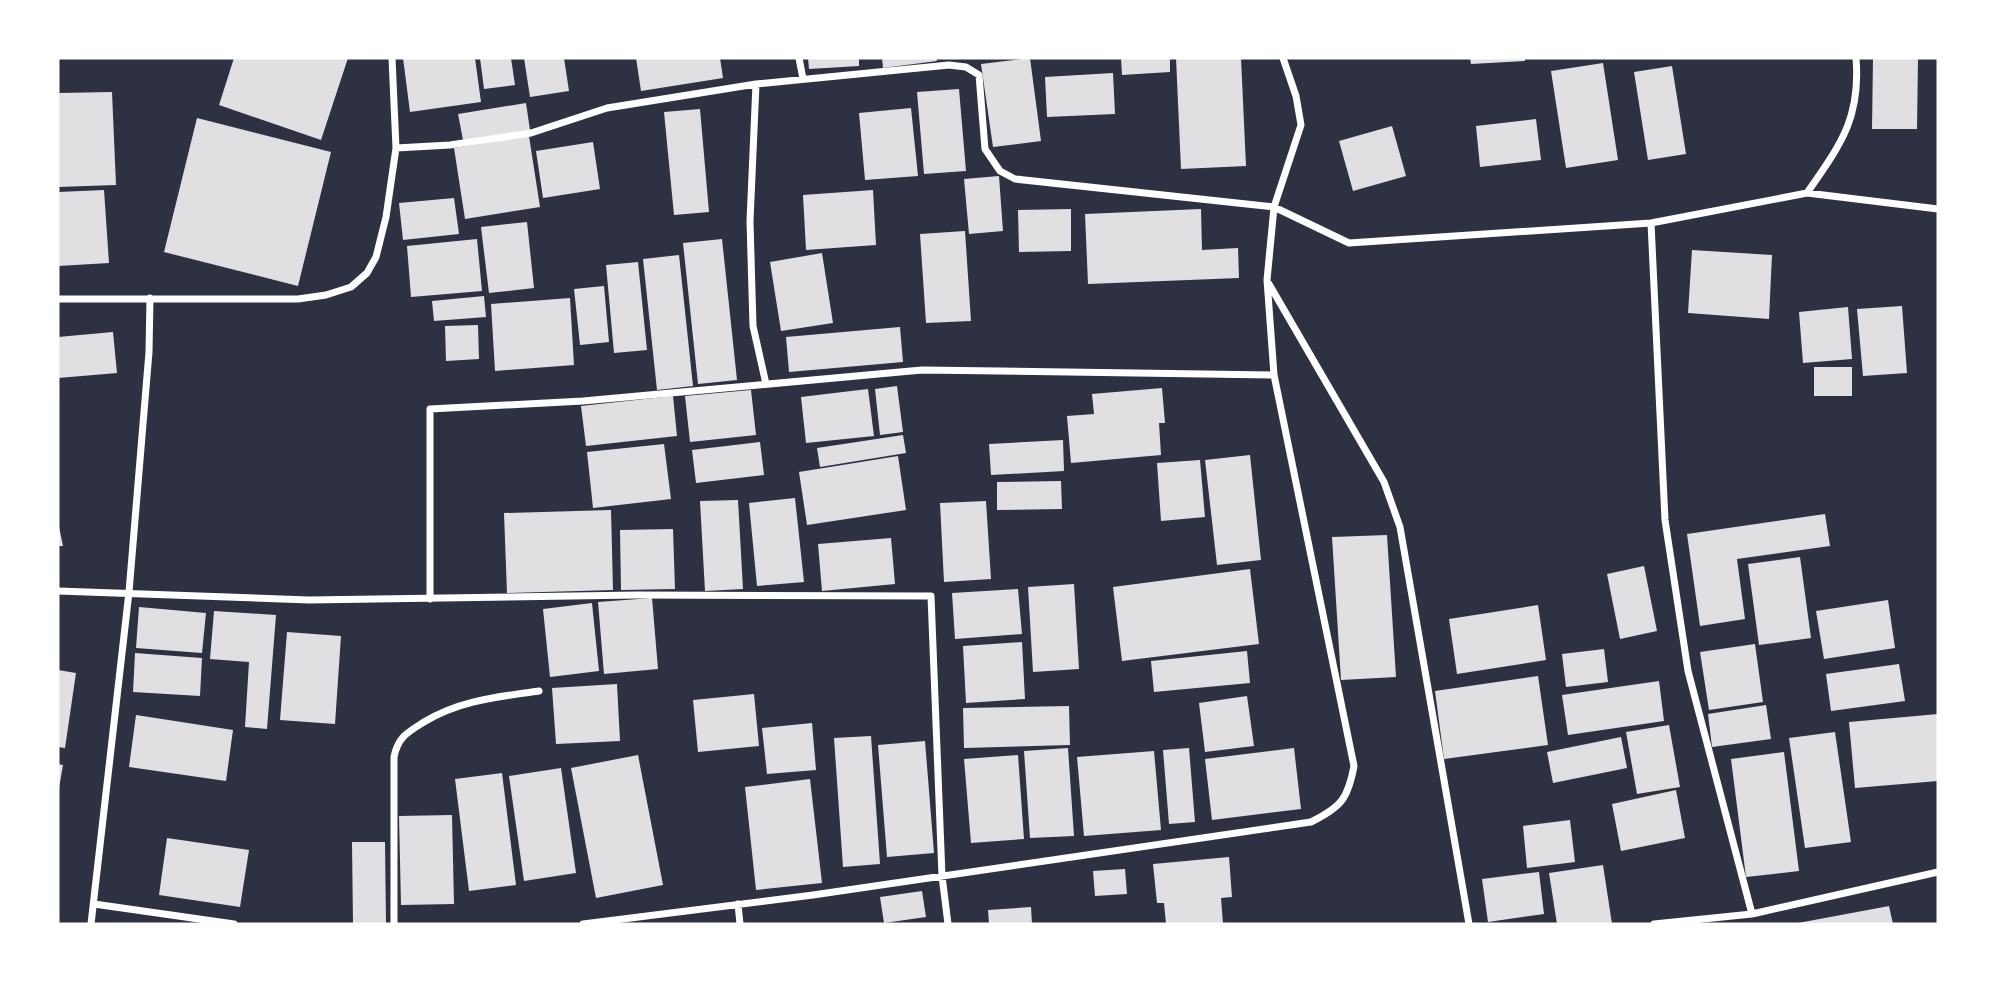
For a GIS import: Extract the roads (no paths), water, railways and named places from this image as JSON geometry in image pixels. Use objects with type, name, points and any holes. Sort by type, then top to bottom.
[{"type":"street","points":[[58,299],[298,299],[326,295],[351,287],[367,273],[376,257],[386,216],[396,148],[391,58]]},
{"type":"street","points":[[799,58],[803,79]]},
{"type":"street","points":[[583,924],[942,876],[1311,822],[1331,811],[1350,790],[1354,765],[1274,375],[1267,280],[1274,207],[1301,125],[1296,96],[1283,58]]},
{"type":"street","points":[[1807,193],[1839,146],[1851,119],[1857,90],[1856,58]]},
{"type":"street","points":[[396,148],[450,145],[531,133],[607,108],[756,84],[949,65],[966,67],[979,75],[985,149],[1000,172],[1015,179],[1274,207],[1349,243],[1651,223],[1807,193],[1938,209]]},
{"type":"street","points":[[756,84],[750,221],[753,326],[766,384]]},
{"type":"street","points":[[1651,223],[1665,520],[1671,569],[1688,671],[1752,914]]},
{"type":"street","points":[[1267,280],[1384,482],[1400,527],[1469,924]]},
{"type":"street","points":[[91,924],[129,592],[149,352],[150,298]]},
{"type":"street","points":[[430,599],[430,409],[583,401],[922,370],[1274,375]]},
{"type":"street","points":[[58,591],[242,598],[931,596],[942,876],[948,924]]},
{"type":"street","points":[[394,924],[394,757],[397,744],[403,735],[444,710],[466,702],[539,691]]},
{"type":"street","points":[[1654,924],[1752,914],[1938,872]]},
{"type":"street","points":[[94,904],[234,924]]},
{"type":"street","points":[[738,904],[740,924]]}]
